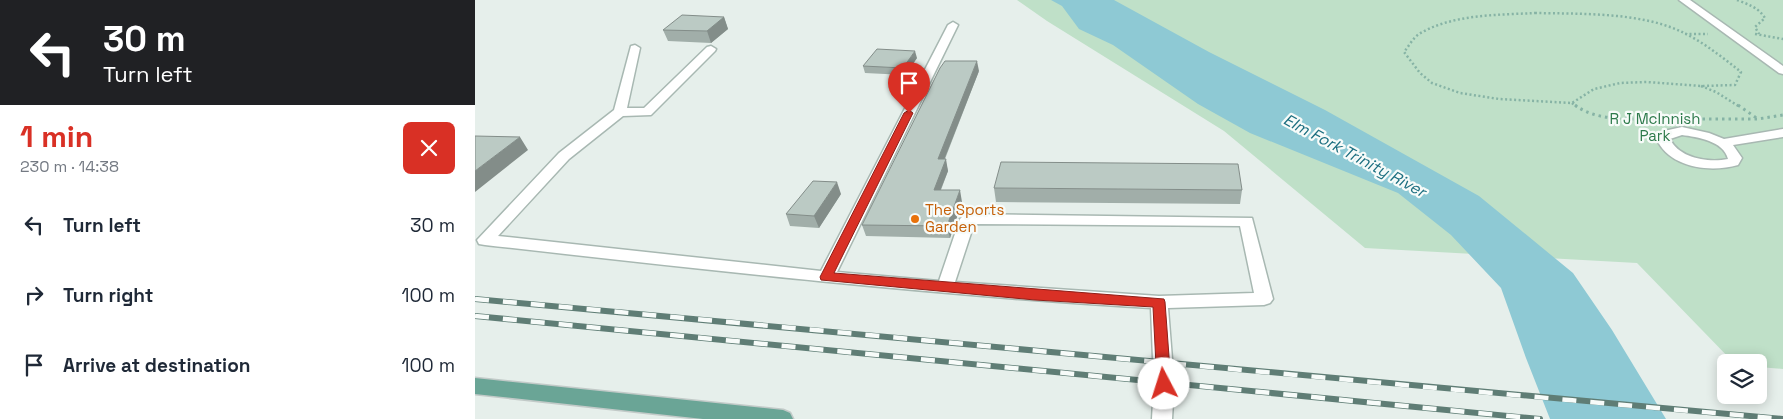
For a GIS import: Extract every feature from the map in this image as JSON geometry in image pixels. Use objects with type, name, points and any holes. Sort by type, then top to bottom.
[{"type":"main road","points":[[475,386],[783,419]]},
{"type":"street","points":[[1684,0],[1733,33]]},
{"type":"street","points":[[1691,0],[1783,71]]},
{"type":"street","points":[[826,277],[953,25]]},
{"type":"street","points":[[620,112],[635,48]]},
{"type":"street","points":[[480,240],[564,156],[620,112],[647,112],[711,50]]},
{"type":"street","points":[[1722,143],[1733,152],[1735,158],[1733,162],[1727,165],[1713,165],[1696,162],[1675,154],[1668,148],[1663,138],[1666,134],[1682,131],[1706,136],[1722,143],[1783,132]]},
{"type":"street","points":[[480,240],[826,277],[945,287],[1159,302],[1264,299],[1247,221],[968,219],[945,287]]},
{"type":"street","points":[[1159,302],[1164,384],[1162,419]]},
{"type":"path","points":[[1737,0],[1762,13],[1765,18],[1755,27],[1759,34]]},
{"type":"path","points":[[1701,86],[1735,85],[1741,72],[1714,51],[1684,34],[1657,24],[1614,18],[1518,14],[1473,16],[1442,24],[1417,35],[1404,52],[1416,71],[1433,84],[1459,94],[1572,103],[1580,95],[1599,86],[1630,82],[1701,86],[1737,104],[1758,119]]},
{"type":"green space","name":"R J McInnish Park","points":[[1017,0],[1783,0],[1783,369],[1767,368],[1767,354],[1725,354],[1637,263],[1365,248],[1224,131],[1047,21]]},
{"type":"water","name":"Elm Fork Trinity River","points":[[1051,0],[1114,0],[1209,52],[1325,110],[1479,196],[1573,273],[1612,330],[1666,419],[1550,419],[1501,288],[1451,235],[1398,193],[1250,133],[1198,104],[1113,45],[1079,29],[1062,6]]},
{"type":"building","points":[[682,15],[724,17],[707,31],[663,30]]},
{"type":"building","points":[[877,49],[915,51],[903,68],[863,66]]},
{"type":"building","points":[[945,61],[977,61],[938,159],[946,159],[934,190],[960,190],[947,226],[862,225],[940,68]]},
{"type":"building","points":[[475,136],[520,137],[475,171]]},
{"type":"building","points":[[1001,162],[1238,164],[1242,190],[994,188]]},
{"type":"building","points":[[813,181],[837,182],[814,216],[786,214]]},
{"type":"railway","points":[[475,299],[1783,419]]},
{"type":"railway","points":[[475,316],[1540,419]]},
{"type":"place","name":"The Sports Garden","points":[[915,219]]},
{"type":"route","points":[[909,113],[826,277],[1035,295],[1159,302],[1164,384]]}]
